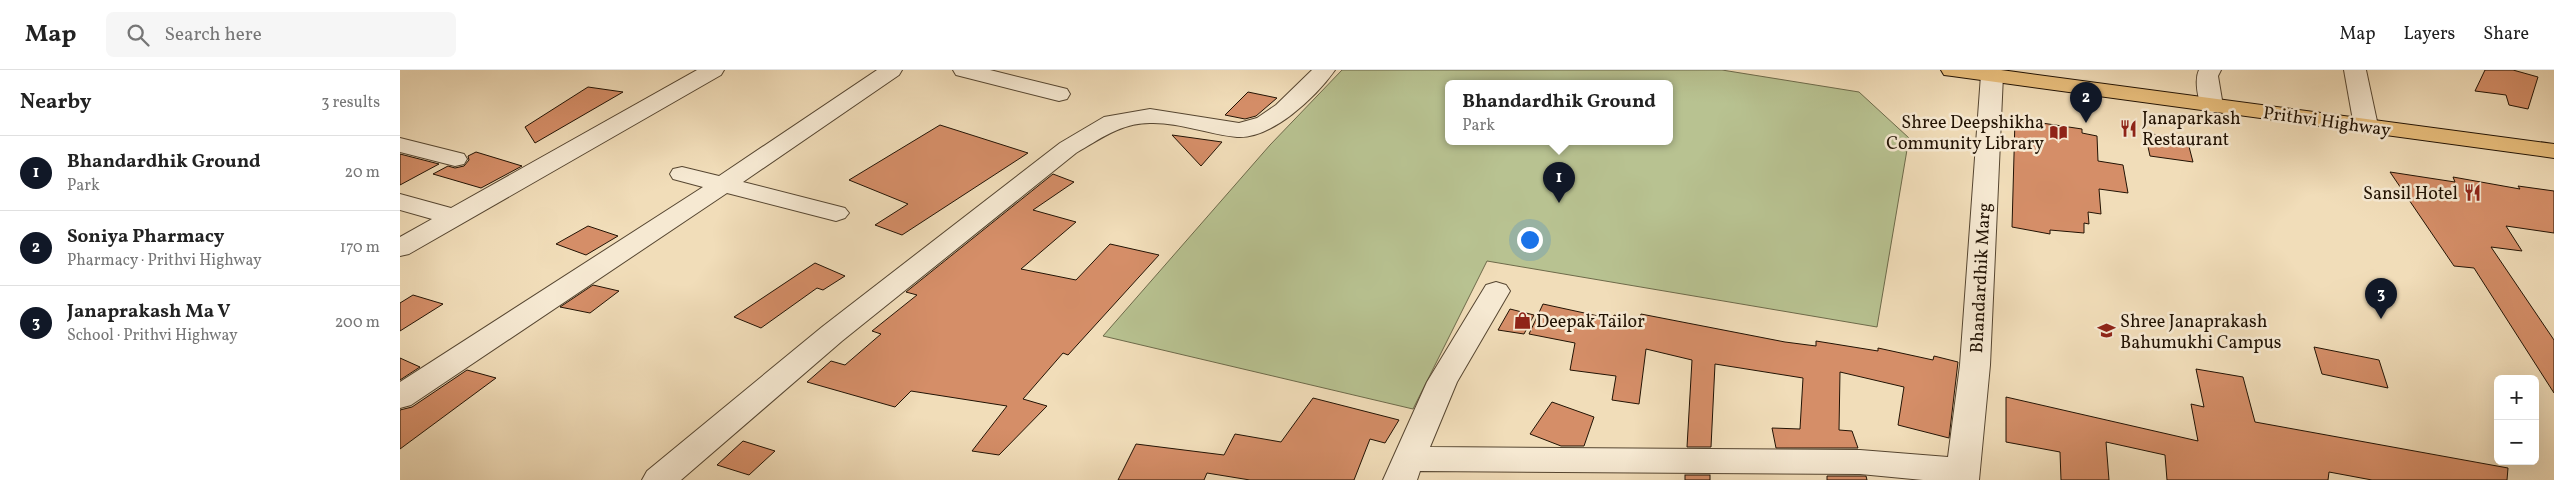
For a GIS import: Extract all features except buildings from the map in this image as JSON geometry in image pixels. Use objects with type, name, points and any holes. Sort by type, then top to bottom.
[{"type":"highway","name":"Prithvi Highway","points":[[1952,70],[2006,75],[2212,106],[2554,151]]},
{"type":"street","points":[[400,248],[713,70]]},
{"type":"street","points":[[400,397],[724,184],[891,70]]},
{"type":"street","points":[[964,70],[1060,94]]},
{"type":"street","points":[[659,480],[832,334],[1068,148],[1112,122],[1150,116],[1239,130],[1265,123],[1284,110],[1324,70]]},
{"type":"street","points":[[2210,70],[2207,76],[2212,106]]},
{"type":"street","points":[[2355,70],[2366,126]]},
{"type":"street","name":"Bhandardhik Marg","points":[[1962,476],[2006,75]]},
{"type":"street","points":[[405,150],[455,159]]},
{"type":"street","points":[[682,174],[836,213]]},
{"type":"street","points":[[400,202],[455,217]]},
{"type":"street","points":[[1496,291],[1442,382],[1404,470],[1860,462],[1962,476]]},
{"type":"green space","points":[[1342,70],[1722,70],[1859,92],[1909,138],[1877,327],[1487,261],[1413,409],[1103,336],[1270,145]]},
{"type":"place","name":"Soniya Pharmacy","points":[[2086,123]]},
{"type":"place","name":"Janaparkash Restaurant","points":[[2128,128]]},
{"type":"place","name":"Shree Deepshikha Community Library","points":[[2058,132]]},
{"type":"place","name":"Sansil Hotel","points":[[2472,193]]},
{"type":"place","name":"Bhandardhik Ground","points":[[1559,203]]},
{"type":"place","name":"Janaprakash Ma V","points":[[2381,319]]},
{"type":"place","name":"Deepak Tailor","points":[[1522,321]]},
{"type":"place","name":"Shree Janaprakash Bahumukhi Campus","points":[[2106,331]]}]
